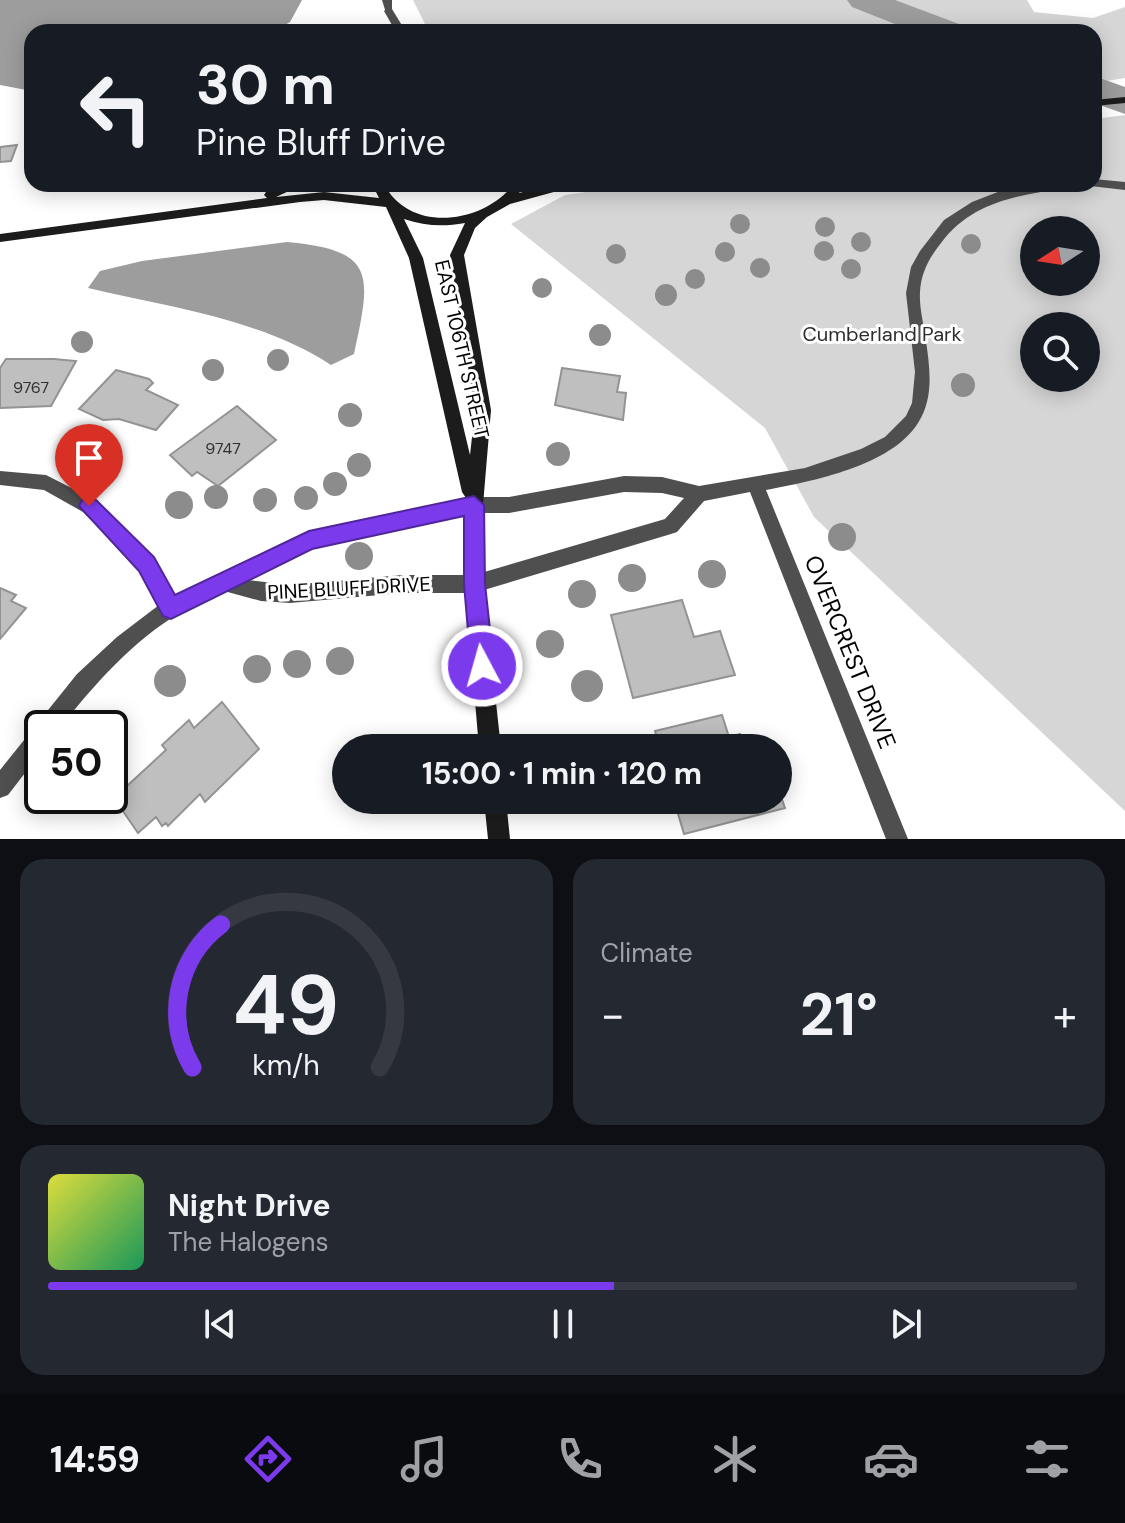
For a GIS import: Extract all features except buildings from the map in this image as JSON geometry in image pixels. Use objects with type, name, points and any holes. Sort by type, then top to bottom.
[{"type":"main road","points":[[1102,102],[1125,100]]},
{"type":"main road","points":[[242,205],[277,192]]},
{"type":"main road","name":"EAST 106TH STREET","points":[[383,192],[416,258],[474,505]]},
{"type":"main road","points":[[509,200],[514,192]]},
{"type":"main road","points":[[0,238],[324,196],[390,205],[434,222],[482,215],[509,200],[538,192]]},
{"type":"main road","name":"EAST 106TH STREET","points":[[482,215],[470,226],[457,255],[483,410],[474,505],[474,584],[489,734]]},
{"type":"main road","points":[[496,814],[499,839]]},
{"type":"street","points":[[388,6],[397,24]]},
{"type":"street","points":[[1102,184],[1125,186]]},
{"type":"street","points":[[699,494],[805,475],[866,455],[891,442],[912,420],[920,403],[923,372],[913,293],[918,267],[949,223],[976,205],[1015,192]]},
{"type":"street","points":[[0,478],[46,483],[89,506],[147,564],[171,608]]},
{"type":"street","name":"PINE BLUFF DRIVE","points":[[61,710],[84,681],[124,644],[171,608],[309,540],[474,505],[509,505],[624,484],[662,485],[699,494],[671,526],[474,584],[402,584],[290,594],[261,592],[226,583]]},
{"type":"street","name":"OVERCREST DRIVE","points":[[755,484],[897,839]]},
{"type":"street","points":[[0,787],[24,757]]},
{"type":"green space","points":[[413,0],[1027,0],[1034,12],[1093,18],[1125,7],[1125,78],[1102,82],[1102,24],[425,24]]},
{"type":"green space","name":"Cumberland Park","points":[[1125,115],[1125,811],[814,517],[765,428],[511,224],[565,195],[586,192],[1102,192],[1102,118]]},
{"type":"shaded area","points":[[0,0],[302,0],[287,24],[24,24],[24,90],[0,85]]},
{"type":"shaded area","points":[[287,242],[338,252],[352,260],[361,271],[363,304],[354,354],[331,365],[304,349],[245,325],[88,288],[100,271],[142,261]]},
{"type":"waterway","points":[[864,0],[926,24]]},
{"type":"waterway","points":[[1102,92],[1125,102]]},
{"type":"route","points":[[89,506],[147,564],[171,608],[309,540],[474,505],[474,584],[482,666]]}]
